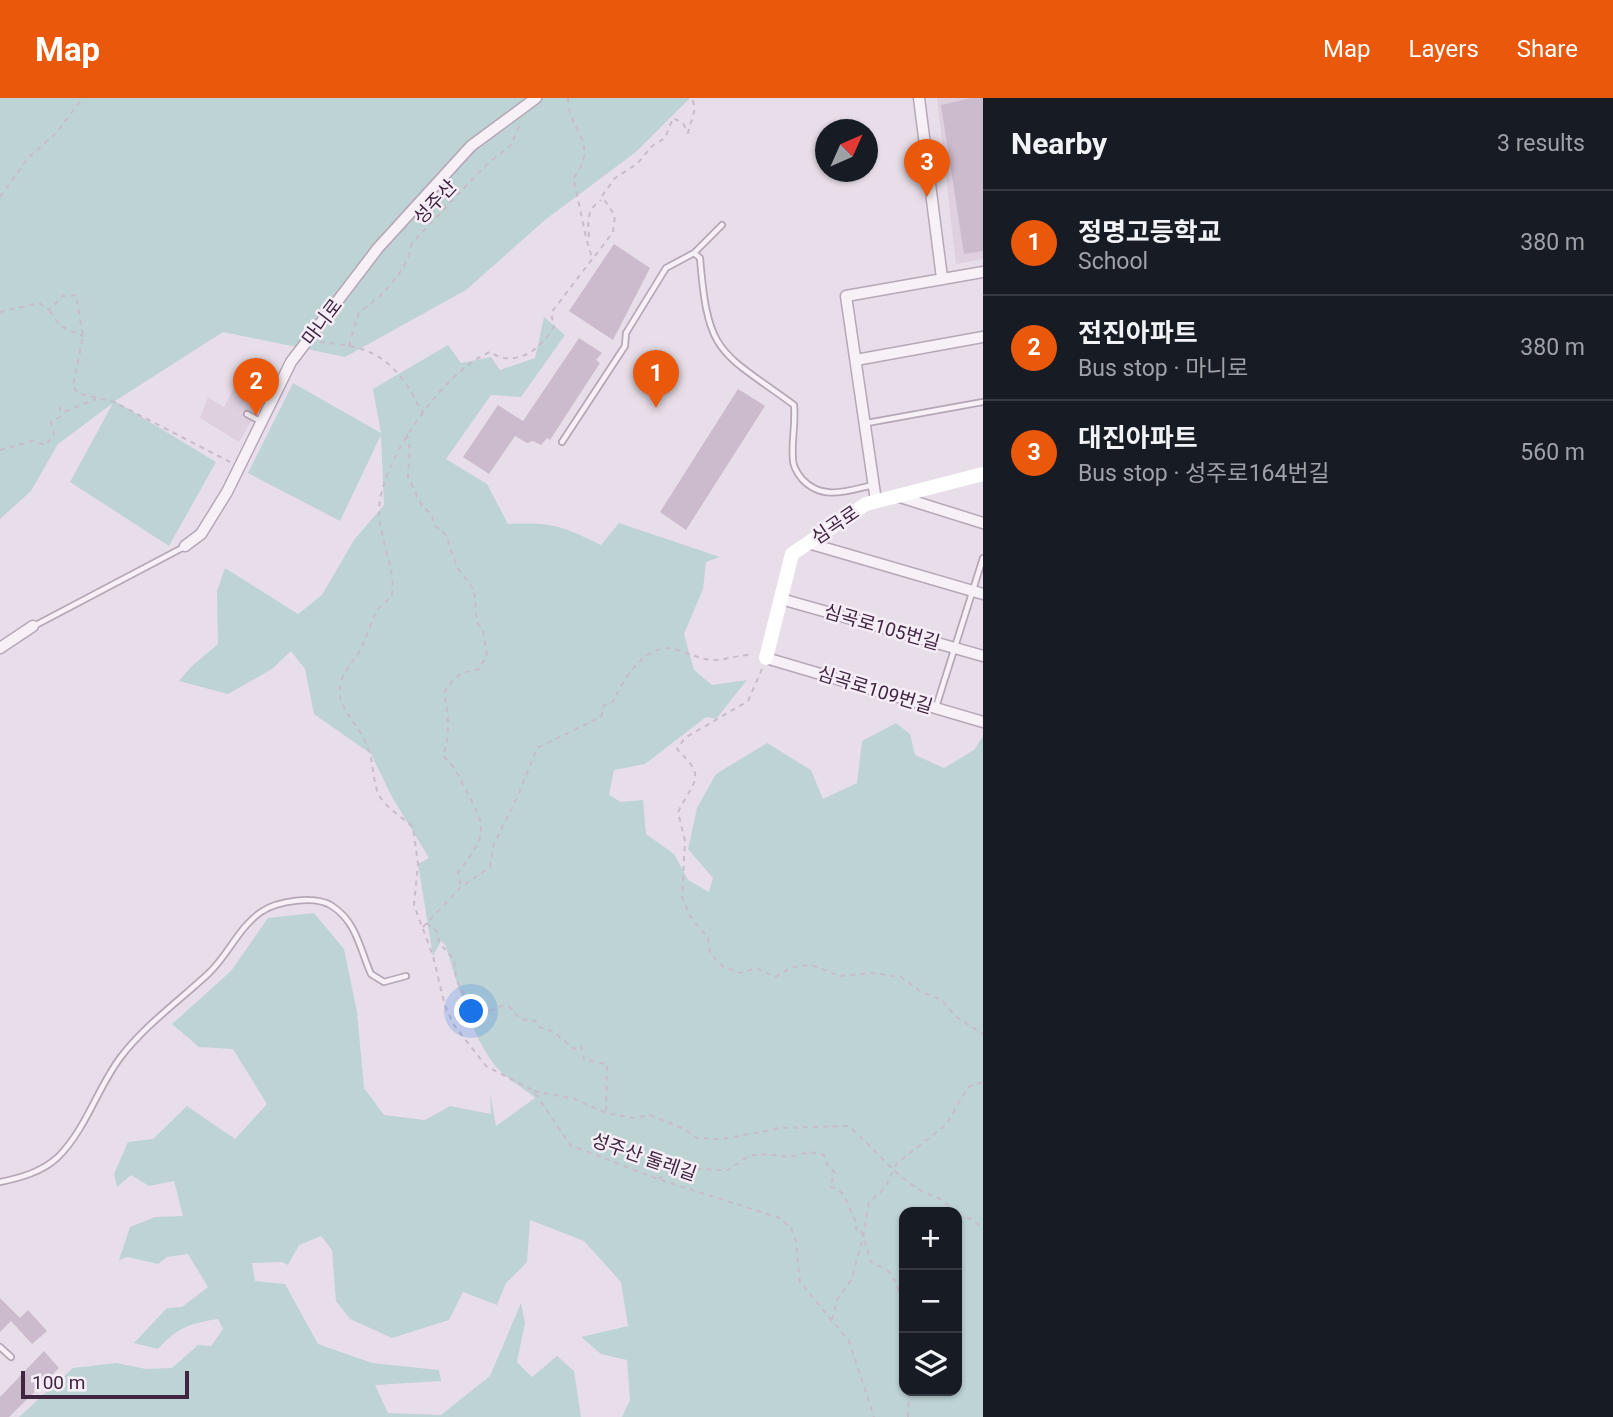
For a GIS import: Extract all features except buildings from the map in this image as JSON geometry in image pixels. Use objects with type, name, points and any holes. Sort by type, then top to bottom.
[{"type":"street","name":"마니로","points":[[185,546],[201,534],[239,466],[275,389],[307,341],[378,248],[462,156],[536,98]]},
{"type":"street","points":[[919,98],[942,278]]},
{"type":"street","points":[[876,501],[846,296],[983,272]]},
{"type":"street","points":[[856,360],[983,337]]},
{"type":"street","name":"심곡로","points":[[766,658],[792,554],[866,504],[983,474]]},
{"type":"street","points":[[896,496],[983,523]]},
{"type":"street","points":[[808,544],[980,592]]},
{"type":"street","name":"심곡로105번길","points":[[781,599],[983,656]]},
{"type":"street","points":[[0,648],[33,626]]},
{"type":"street","name":"심곡로109번길","points":[[766,658],[983,722]]},
{"type":"lane","points":[[562,442],[625,346],[626,333],[666,268],[694,253],[722,225]]},
{"type":"lane","points":[[694,253],[700,258],[707,320],[720,349],[730,360],[794,405],[796,425],[793,460],[797,473],[810,488],[831,495],[873,485]]},
{"type":"lane","points":[[865,424],[983,402]]},
{"type":"lane","points":[[247,414],[261,421]]},
{"type":"lane","name":"마니로","points":[[33,626],[185,546]]},
{"type":"lane","points":[[936,708],[955,648],[980,592],[983,558]]},
{"type":"lane","points":[[0,1182],[33,1174],[57,1158],[81,1126],[119,1059],[143,1032],[210,972],[261,912],[284,902],[309,901],[332,905],[356,932],[371,974],[384,982],[406,976]]},
{"type":"lane","points":[[0,1347],[11,1357]]},
{"type":"path","points":[[0,197],[28,158],[55,134],[83,98]]},
{"type":"path","points":[[568,98],[586,153],[583,165],[573,179],[588,239]]},
{"type":"path","points":[[602,200],[611,206],[615,216],[613,232],[593,258],[588,251],[590,207],[602,200],[615,178],[637,164],[652,146],[665,138],[673,118],[683,123],[688,133],[695,108],[692,98]]},
{"type":"path","name":"성주산","points":[[349,346],[352,341],[352,325],[359,312],[373,303],[398,275],[410,256],[412,243],[484,167],[511,145],[522,120],[517,113]]},
{"type":"path","name":"성주산 둘레길","points":[[593,258],[551,313],[554,326],[537,349],[516,358],[485,354],[457,373],[407,433],[396,452],[378,514],[391,573],[392,593],[374,617],[338,694],[339,703],[355,720],[370,751],[379,796],[414,827],[418,864],[414,905],[433,956],[445,1006],[454,1025],[486,1066],[522,1082],[534,1091],[570,1145],[658,1179],[780,1218],[791,1228],[796,1242],[800,1282],[849,1340],[874,1417]]},
{"type":"path","points":[[50,310],[63,296],[76,295],[83,336],[73,386],[77,393],[100,397],[239,466]]},
{"type":"path","points":[[0,312],[39,303],[50,310],[60,326],[83,336]]},
{"type":"path","points":[[307,341],[369,350],[385,360],[408,386],[425,414]]},
{"type":"path","points":[[0,450],[32,441],[46,445],[54,434],[51,422],[60,417],[60,408],[64,412],[73,410],[100,397]]},
{"type":"path","points":[[407,433],[410,449],[408,477],[412,489],[432,515],[434,525],[446,535],[457,567],[474,590],[477,622],[483,630],[487,656],[480,669],[463,670],[452,680],[444,693],[448,711],[447,744],[443,756],[453,765],[477,808],[482,826],[472,855],[458,872],[461,887]]},
{"type":"path","points":[[422,929],[461,887],[490,867],[494,844],[519,796],[537,748],[601,717],[604,705],[612,702],[621,684],[654,650],[672,648],[696,658],[717,661],[750,654],[766,658],[748,701],[685,738],[677,748],[695,767],[696,777],[678,811],[685,841],[682,897],[690,916],[708,938],[710,953],[722,966],[741,973],[756,968],[775,977],[793,967],[811,965],[840,976],[873,973],[901,977],[910,986],[942,1000],[954,1016],[983,1034]]},
{"type":"path","points":[[426,922],[436,930],[440,944],[454,959],[459,988],[473,1010],[482,1014],[504,1005],[510,1007],[520,1019],[537,1021],[539,1027],[554,1032],[574,1049],[582,1046],[584,1060],[607,1064],[606,1113]]},
{"type":"path","points":[[832,1320],[837,1300],[851,1280],[869,1202],[885,1188],[892,1170],[923,1140],[946,1125],[968,1087],[983,1082]]},
{"type":"path","points":[[534,1091],[575,1099],[606,1113],[635,1118],[650,1115],[684,1129],[697,1138],[722,1139],[781,1128],[848,1126],[892,1170],[922,1191],[940,1198],[947,1207]]},
{"type":"path","points":[[658,1179],[683,1170],[711,1167],[727,1170],[749,1156],[824,1155],[828,1166],[835,1173],[830,1188],[836,1188],[848,1200],[850,1216],[857,1223],[855,1227],[860,1230],[862,1240],[869,1248],[871,1262],[888,1271],[899,1290]]},
{"type":"path","points":[[962,1216],[983,1228]]},
{"type":"path","points":[[908,1417],[909,1396]]},
{"type":"shaded area","points":[[0,98],[690,98],[636,152],[545,220],[466,290],[345,357],[223,332],[115,401],[216,462],[169,546],[70,482],[113,403],[58,444],[31,491],[0,519]]},
{"type":"shaded area","points":[[937,98],[983,98],[983,259],[956,264]]},
{"type":"shaded area","points":[[544,317],[565,335],[521,397],[491,395],[446,459],[487,484],[508,524],[556,527],[601,545],[619,523],[720,557],[706,562],[703,589],[684,634],[694,670],[712,685],[747,680],[716,719],[706,717],[645,764],[614,770],[609,795],[621,802],[643,800],[646,834],[674,854],[688,880],[709,892],[713,878],[688,849],[697,808],[716,774],[767,743],[811,770],[823,799],[857,783],[862,741],[896,723],[910,734],[915,755],[944,768],[974,750],[983,736],[983,1417],[622,1417],[630,1400],[627,1360],[601,1354],[581,1337],[628,1326],[621,1282],[584,1241],[530,1220],[527,1262],[506,1283],[497,1305],[463,1292],[449,1320],[392,1338],[350,1319],[336,1301],[332,1250],[321,1236],[299,1245],[288,1265],[282,1262],[252,1263],[255,1281],[285,1284],[318,1344],[372,1363],[439,1370],[441,1381],[375,1385],[388,1413],[441,1415],[490,1376],[521,1303],[525,1323],[517,1362],[532,1377],[557,1356],[574,1371],[581,1417],[19,1417],[73,1368],[116,1363],[146,1369],[172,1368],[198,1345],[211,1346],[223,1329],[218,1319],[199,1322],[185,1328],[171,1336],[158,1349],[134,1343],[167,1308],[182,1307],[208,1287],[188,1254],[167,1257],[158,1264],[128,1257],[119,1260],[130,1227],[155,1217],[183,1216],[174,1181],[149,1186],[131,1175],[117,1187],[114,1174],[128,1142],[153,1139],[187,1106],[235,1139],[267,1104],[233,1049],[199,1047],[172,1024],[231,971],[268,918],[314,913],[344,949],[357,1012],[364,1088],[384,1115],[425,1120],[450,1106],[491,1114],[490,1093],[496,1126],[535,1098],[500,1071],[481,1044],[445,945],[441,941],[433,956],[418,864],[429,858],[392,797],[371,754],[314,714],[305,669],[291,651],[272,669],[228,694],[179,681],[218,644],[217,591],[225,568],[298,614],[322,595],[354,540],[384,505],[381,435],[340,521],[248,473],[293,383],[381,433],[373,389],[448,345],[461,363],[491,357],[500,370],[535,358]]},
{"type":"shaded area","points":[[236,384],[264,399],[239,442],[200,418],[208,397],[224,407]]},
{"type":"place","name":"대진아파트","points":[[927,197]]},
{"type":"place","name":"정명고등학교","points":[[656,408]]},
{"type":"place","name":"전진아파트","points":[[256,416]]}]
